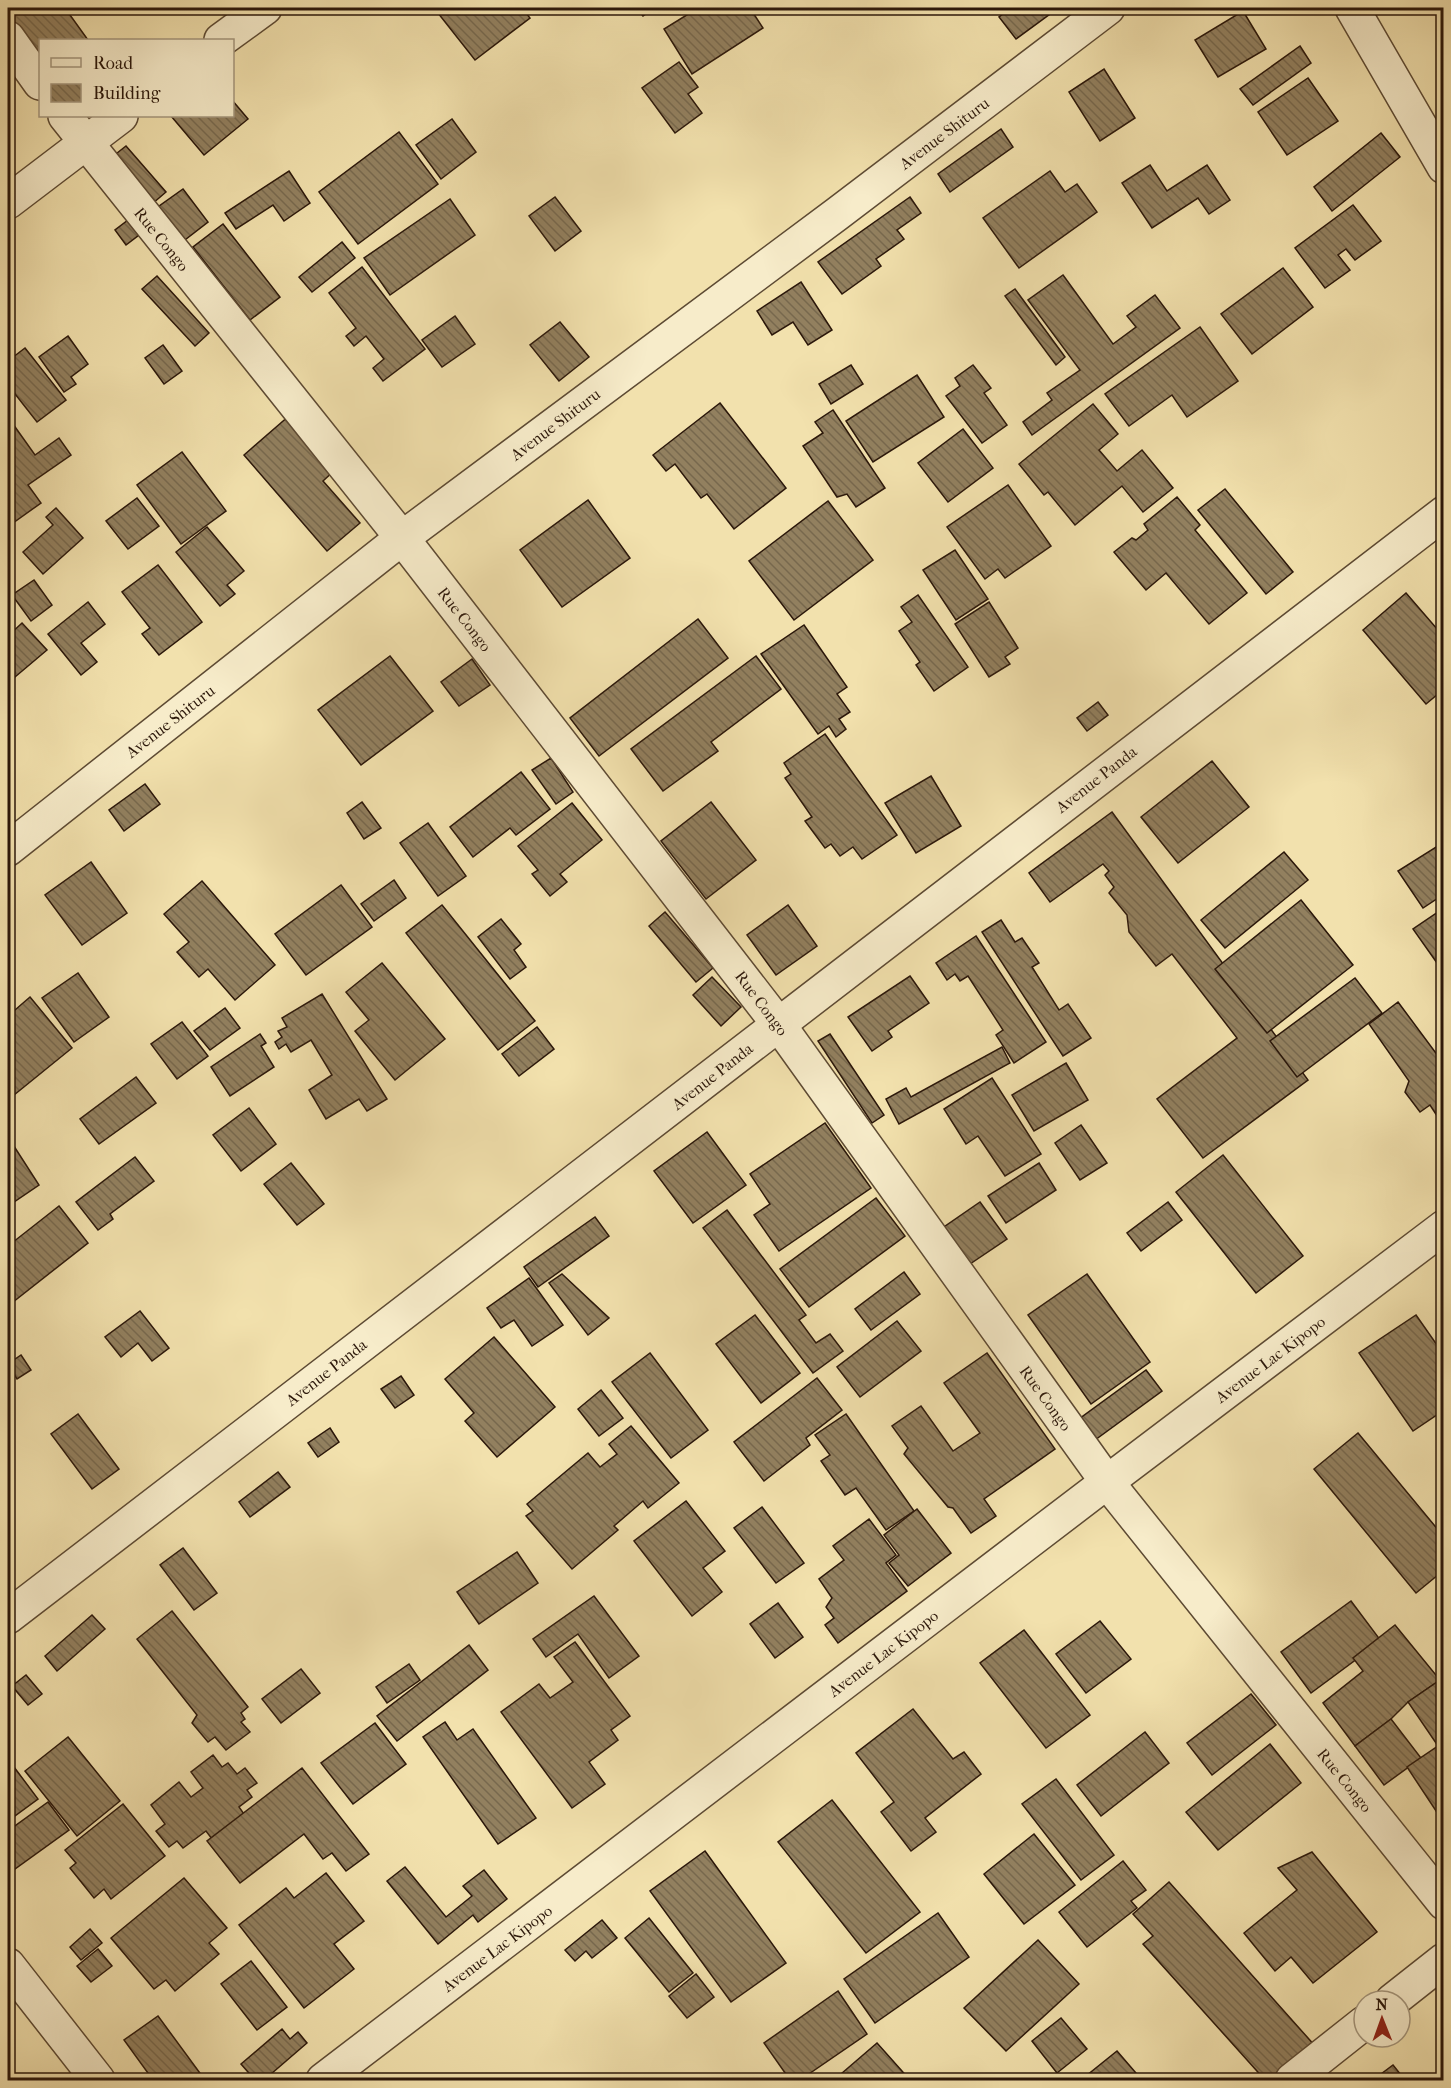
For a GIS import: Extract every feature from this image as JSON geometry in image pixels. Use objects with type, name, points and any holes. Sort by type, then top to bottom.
[{"type":"street","points":[[222,39],[265,8]]},
{"type":"street","name":"Avenue Shituru","points":[[8,849],[402,538],[818,228],[1108,8]]},
{"type":"street","points":[[1352,8],[1443,167]]},
{"type":"street","points":[[8,38],[39,82]]},
{"type":"street","name":"Rue Congo","points":[[66,117],[402,538],[779,1024],[1107,1482],[1443,1903]]},
{"type":"street","points":[[8,202],[120,117]]},
{"type":"street","name":"Avenue Panda","points":[[8,1617],[1443,513]]},
{"type":"street","name":"Avenue Lac Kipopo","points":[[323,2080],[1443,1227]]},
{"type":"street","points":[[1407,1989],[1443,1960]]},
{"type":"street","points":[[8,1965],[98,2080]]},
{"type":"street","points":[[1292,2080],[1352,2032]]},
{"type":"building","points":[[8,8],[65,8],[87,39],[39,39],[39,60],[8,14]]},
{"type":"building","points":[[434,8],[522,8],[530,18],[475,60]]},
{"type":"building","points":[[636,8],[654,8],[643,16]]},
{"type":"building","points":[[698,8],[750,8],[763,28],[692,74],[664,29]]},
{"type":"building","points":[[1011,8],[1045,8],[1050,14],[1016,39],[999,17]]},
{"type":"building","points":[[1243,11],[1266,49],[1218,77],[1195,40]]},
{"type":"building","points":[[1300,46],[1311,63],[1253,105],[1240,89]]},
{"type":"building","points":[[679,62],[698,87],[688,94],[702,113],[675,133],[642,88]]},
{"type":"building","points":[[1104,69],[1135,118],[1100,141],[1069,92]]},
{"type":"building","points":[[1308,78],[1338,121],[1287,155],[1258,112]]},
{"type":"building","points":[[8,91],[14,100],[8,105]]},
{"type":"building","points":[[234,102],[248,119],[204,155],[172,117],[234,117]]},
{"type":"building","points":[[452,119],[476,152],[441,179],[416,145]]},
{"type":"building","points":[[1001,129],[1013,147],[950,192],[938,174]]},
{"type":"building","points":[[399,132],[438,184],[358,244],[319,192]]},
{"type":"building","points":[[1381,133],[1400,157],[1332,211],[1314,187]]},
{"type":"building","points":[[126,146],[166,192],[152,204],[112,157]]},
{"type":"building","points":[[1150,165],[1167,191],[1207,165],[1230,200],[1209,214],[1198,198],[1152,228],[1122,183]]},
{"type":"building","points":[[289,171],[310,203],[284,221],[273,205],[236,229],[225,213]]},
{"type":"building","points":[[1050,171],[1065,192],[1077,184],[1097,212],[1019,268],[983,218]]},
{"type":"building","points":[[183,189],[208,222],[181,243],[155,209]]},
{"type":"building","points":[[555,197],[581,231],[555,251],[529,216]]},
{"type":"building","points":[[910,197],[921,213],[897,230],[904,239],[876,259],[881,266],[842,294],[818,262]]},
{"type":"building","points":[[450,199],[475,235],[390,295],[364,258]]},
{"type":"building","points":[[1353,205],[1381,241],[1355,260],[1346,249],[1338,255],[1350,270],[1325,288],[1295,248]]},
{"type":"building","points":[[128,220],[139,235],[126,245],[115,230]]},
{"type":"building","points":[[223,224],[280,297],[250,320],[193,247]]},
{"type":"building","points":[[342,242],[355,258],[312,292],[299,277]]},
{"type":"building","points":[[362,267],[425,349],[383,381],[373,368],[384,359],[366,336],[354,346],[346,336],[356,328],[329,293]]},
{"type":"building","points":[[1283,268],[1313,307],[1252,354],[1221,314]]},
{"type":"building","points":[[1063,275],[1113,344],[1136,327],[1127,316],[1155,295],[1180,328],[1032,435],[1023,422],[1052,400],[1047,393],[1080,370],[1028,300]]},
{"type":"building","points":[[157,276],[209,333],[195,346],[142,289]]},
{"type":"building","points":[[801,282],[832,330],[808,345],[793,322],[772,335],[757,311]]},
{"type":"building","points":[[1015,289],[1065,357],[1056,365],[1005,296]]},
{"type":"building","points":[[455,316],[475,344],[442,367],[422,340]]},
{"type":"building","points":[[560,322],[589,357],[559,381],[530,345]]},
{"type":"building","points":[[1200,327],[1238,381],[1187,417],[1172,395],[1129,426],[1105,394]]},
{"type":"building","points":[[68,336],[88,364],[71,377],[76,384],[64,392],[39,357]]},
{"type":"building","points":[[163,345],[182,371],[164,384],[145,358]]},
{"type":"building","points":[[25,348],[66,400],[37,422],[8,385],[8,361]]},
{"type":"building","points":[[851,365],[863,384],[831,404],[819,384]]},
{"type":"building","points":[[973,365],[991,388],[984,393],[1007,425],[982,443],[946,396],[960,386],[955,378]]},
{"type":"building","points":[[917,375],[944,417],[873,462],[846,421]]},
{"type":"building","points":[[720,403],[786,488],[734,529],[707,494],[701,498],[675,464],[666,471],[653,455]]},
{"type":"building","points":[[1093,404],[1118,434],[1099,450],[1117,471],[1142,450],[1173,488],[1143,512],[1122,486],[1075,525],[1048,492],[1044,495],[1019,464]]},
{"type":"building","points":[[833,410],[885,488],[856,507],[847,494],[837,497],[803,446],[823,433],[815,422]]},
{"type":"building","points":[[290,415],[336,469],[323,481],[360,523],[327,551],[244,455]]},
{"type":"building","points":[[8,417],[35,455],[59,438],[71,455],[28,485],[41,503],[13,523],[8,516]]},
{"type":"building","points":[[963,429],[993,468],[948,502],[918,463]]},
{"type":"building","points":[[182,452],[226,511],[181,544],[137,485]]},
{"type":"building","points":[[1008,485],[1051,546],[1005,578],[998,569],[985,579],[947,527]]},
{"type":"building","points":[[1225,489],[1293,572],[1266,594],[1198,510]]},
{"type":"building","points":[[1177,497],[1200,525],[1195,530],[1247,593],[1209,624],[1166,573],[1146,590],[1114,552],[1132,538],[1136,540],[1148,530],[1144,524]]},
{"type":"building","points":[[137,498],[159,526],[128,549],[106,521]]},
{"type":"building","points":[[588,500],[630,558],[562,607],[520,550]]},
{"type":"building","points":[[828,501],[873,560],[794,620],[749,561]]},
{"type":"building","points":[[56,508],[83,538],[43,574],[23,552],[53,525],[46,517]]},
{"type":"building","points":[[207,527],[244,571],[227,585],[235,594],[220,606],[176,552]]},
{"type":"building","points":[[955,550],[988,599],[956,620],[923,570]]},
{"type":"building","points":[[158,565],[202,622],[159,655],[142,634],[150,628],[122,592]]},
{"type":"building","points":[[1444,576],[1444,590],[1437,581]]},
{"type":"building","points":[[34,580],[52,605],[31,621],[12,595]]},
{"type":"building","points":[[1406,593],[1444,637],[1444,689],[1426,704],[1363,630]]},
{"type":"building","points":[[918,595],[968,667],[934,691],[916,665],[920,662],[899,631],[912,622],[901,607]]},
{"type":"building","points":[[88,602],[105,624],[81,643],[97,662],[81,675],[48,634]]},
{"type":"building","points":[[989,602],[1018,648],[1005,657],[1010,664],[989,677],[955,624]]},
{"type":"building","points":[[698,619],[728,658],[599,756],[570,718]]},
{"type":"building","points":[[22,623],[47,650],[15,677],[8,668],[8,636]]},
{"type":"building","points":[[804,625],[847,687],[837,694],[850,712],[839,719],[846,729],[836,737],[829,726],[818,734],[761,654]]},
{"type":"building","points":[[390,656],[433,711],[361,765],[318,710]]},
{"type":"building","points":[[756,656],[781,689],[711,742],[718,751],[663,791],[631,749]]},
{"type":"building","points":[[472,659],[490,685],[459,706],[441,682]]},
{"type":"building","points":[[1098,702],[1108,715],[1087,731],[1077,718]]},
{"type":"building","points":[[825,734],[897,835],[862,859],[853,847],[840,856],[831,844],[825,848],[805,821],[812,817],[785,778],[791,774],[784,763]]},
{"type":"building","points":[[551,758],[573,792],[556,804],[532,770]]},
{"type":"building","points":[[1212,761],[1249,807],[1178,863],[1141,817]]},
{"type":"building","points":[[521,772],[550,809],[516,835],[510,828],[473,857],[450,827]]},
{"type":"building","points":[[931,776],[961,826],[916,853],[885,803]]},
{"type":"building","points":[[145,784],[160,804],[124,831],[109,810]]},
{"type":"building","points":[[362,802],[381,828],[364,839],[347,813]]},
{"type":"building","points":[[711,802],[756,860],[706,899],[661,841]]},
{"type":"building","points":[[572,803],[602,840],[560,874],[567,882],[550,896],[532,874],[538,870],[518,846]]},
{"type":"building","points":[[1112,812],[1308,1080],[1203,1158],[1157,1099],[1237,1038],[1172,954],[1156,966],[1129,932],[1127,915],[1109,893],[1114,887],[1105,875],[1109,871],[1103,864],[1050,902],[1029,873]]},
{"type":"building","points":[[428,823],[466,876],[438,896],[400,843]]},
{"type":"building","points":[[1444,842],[1444,894],[1423,908],[1398,871]]},
{"type":"building","points":[[1284,852],[1308,880],[1225,948],[1201,920]]},
{"type":"building","points":[[91,862],[127,913],[82,945],[45,895]]},
{"type":"building","points":[[394,880],[406,898],[374,921],[361,904]]},
{"type":"building","points":[[202,881],[275,965],[235,1000],[208,969],[199,977],[177,952],[189,942],[164,914]]},
{"type":"building","points":[[341,885],[372,927],[306,975],[275,934]]},
{"type":"building","points":[[1301,900],[1353,965],[1267,1033],[1215,969]]},
{"type":"building","points":[[442,905],[535,1021],[498,1050],[406,933]]},
{"type":"building","points":[[788,905],[817,946],[776,975],[747,935]]},
{"type":"building","points":[[1444,908],[1444,959],[1437,963],[1413,929]]},
{"type":"building","points":[[665,912],[713,968],[696,982],[649,926]]},
{"type":"building","points":[[501,919],[521,944],[514,950],[526,967],[510,979],[478,937]]},
{"type":"building","points":[[1001,920],[1015,942],[1022,938],[1039,963],[1032,967],[1059,1010],[1068,1004],[1091,1038],[1063,1056],[982,932]]},
{"type":"building","points":[[976,936],[1046,1042],[1014,1063],[996,1035],[1003,1030],[968,976],[960,981],[955,974],[947,980],[936,963]]},
{"type":"building","points":[[382,963],[445,1039],[395,1080],[355,1031],[369,1020],[346,992]]},
{"type":"building","points":[[78,973],[109,1017],[74,1042],[42,998]]},
{"type":"building","points":[[910,976],[929,1003],[888,1031],[892,1037],[872,1051],[848,1017]]},
{"type":"building","points":[[712,977],[741,1007],[721,1026],[693,995]]},
{"type":"building","points":[[1355,978],[1382,1013],[1297,1077],[1270,1041]]},
{"type":"building","points":[[322,994],[387,1099],[367,1111],[359,1099],[326,1119],[309,1090],[332,1075],[311,1040],[291,1052],[286,1044],[279,1049],[275,1042],[282,1037],[278,1031],[287,1027],[282,1018]]},
{"type":"building","points":[[30,997],[72,1048],[14,1095],[8,1088],[8,1016]]},
{"type":"building","points":[[1398,1002],[1444,1064],[1444,1115],[1439,1119],[1430,1105],[1420,1112],[1405,1092],[1409,1081],[1369,1024]]},
{"type":"building","points":[[225,1008],[240,1028],[210,1050],[194,1031]]},
{"type":"building","points":[[182,1022],[208,1056],[177,1079],[151,1044]]},
{"type":"building","points":[[537,1027],[554,1049],[519,1076],[502,1054]]},
{"type":"building","points":[[260,1034],[266,1043],[261,1046],[274,1067],[230,1096],[211,1067]]},
{"type":"building","points":[[830,1034],[884,1115],[872,1123],[818,1041]]},
{"type":"building","points":[[1002,1047],[1010,1063],[899,1124],[886,1099],[906,1088],[911,1097]]},
{"type":"building","points":[[1066,1063],[1088,1100],[1034,1131],[1012,1095]]},
{"type":"building","points":[[136,1077],[156,1103],[99,1144],[80,1119]]},
{"type":"building","points":[[992,1078],[1041,1154],[1005,1176],[978,1136],[966,1144],[944,1109]]},
{"type":"building","points":[[249,1108],[276,1144],[241,1171],[213,1135]]},
{"type":"building","points":[[825,1123],[871,1188],[779,1251],[754,1215],[770,1204],[750,1174]]},
{"type":"building","points":[[1081,1125],[1107,1163],[1080,1180],[1055,1143]]},
{"type":"building","points":[[707,1132],[746,1185],[693,1223],[654,1171]]},
{"type":"building","points":[[10,1140],[39,1185],[8,1206],[8,1142]]},
{"type":"building","points":[[1223,1155],[1303,1256],[1256,1293],[1176,1192]]},
{"type":"building","points":[[135,1157],[154,1181],[110,1214],[113,1219],[98,1230],[76,1202]]},
{"type":"building","points":[[291,1163],[324,1204],[297,1225],[264,1184]]},
{"type":"building","points":[[1039,1163],[1056,1190],[1006,1223],[988,1196]]},
{"type":"building","points":[[876,1198],[905,1236],[809,1307],[780,1269]]},
{"type":"building","points":[[980,1202],[1007,1239],[967,1266],[941,1229]]},
{"type":"building","points":[[1168,1202],[1182,1220],[1141,1251],[1127,1233]]},
{"type":"building","points":[[59,1206],[88,1243],[8,1306],[8,1246]]},
{"type":"building","points":[[727,1210],[806,1315],[799,1320],[816,1343],[830,1334],[843,1351],[813,1373],[703,1228]]},
{"type":"building","points":[[595,1217],[609,1236],[538,1287],[524,1267]]},
{"type":"building","points":[[904,1272],[920,1294],[871,1330],[855,1309]]},
{"type":"building","points":[[562,1274],[609,1318],[588,1335],[549,1283]]},
{"type":"building","points":[[1087,1274],[1150,1362],[1091,1404],[1028,1315]]},
{"type":"building","points":[[529,1278],[563,1325],[532,1346],[514,1320],[501,1328],[487,1308]]},
{"type":"building","points":[[140,1311],[169,1348],[152,1361],[138,1343],[121,1357],[105,1337]]},
{"type":"building","points":[[755,1315],[800,1373],[761,1403],[716,1344]]},
{"type":"building","points":[[1416,1315],[1444,1355],[1444,1410],[1413,1431],[1359,1353]]},
{"type":"building","points":[[897,1321],[921,1351],[860,1397],[837,1367]]},
{"type":"building","points":[[494,1337],[555,1407],[497,1457],[465,1421],[474,1413],[445,1379]]},
{"type":"building","points":[[650,1353],[708,1430],[671,1458],[612,1382]]},
{"type":"building","points":[[987,1353],[1055,1449],[984,1499],[996,1516],[971,1533],[953,1508],[948,1507],[904,1454],[908,1448],[892,1426],[921,1406],[953,1451],[980,1433],[944,1383]]},
{"type":"building","points":[[21,1355],[31,1370],[17,1379],[8,1364]]},
{"type":"building","points":[[1146,1370],[1162,1391],[1095,1440],[1079,1419]]},
{"type":"building","points":[[401,1376],[414,1395],[395,1408],[381,1389]]},
{"type":"building","points":[[817,1378],[842,1410],[806,1438],[810,1445],[764,1481],[734,1442]]},
{"type":"building","points":[[601,1390],[623,1418],[599,1436],[578,1409]]},
{"type":"building","points":[[78,1414],[119,1469],[92,1489],[51,1434]]},
{"type":"building","points":[[846,1414],[914,1511],[886,1530],[856,1488],[845,1495],[821,1461],[830,1455],[815,1435]]},
{"type":"building","points":[[631,1426],[679,1483],[648,1508],[643,1501],[614,1526],[618,1530],[572,1569],[526,1516],[533,1511],[527,1504],[588,1453],[600,1467],[617,1454],[609,1444]]},
{"type":"building","points":[[330,1428],[339,1442],[318,1457],[308,1443]]},
{"type":"building","points":[[1358,1433],[1444,1537],[1444,1570],[1416,1593],[1314,1469]]},
{"type":"building","points":[[278,1472],[290,1487],[250,1517],[239,1502]]},
{"type":"building","points":[[686,1501],[725,1551],[703,1568],[722,1592],[692,1616],[634,1541]]},
{"type":"building","points":[[762,1507],[804,1563],[776,1583],[734,1528]]},
{"type":"building","points":[[917,1509],[951,1553],[908,1586],[889,1563],[899,1555],[884,1535]]},
{"type":"building","points":[[869,1519],[896,1555],[886,1563],[907,1591],[838,1643],[825,1625],[834,1618],[826,1607],[832,1598],[819,1579],[844,1560],[833,1546]]},
{"type":"building","points":[[183,1548],[217,1593],[194,1610],[160,1565]]},
{"type":"building","points":[[517,1552],[538,1583],[479,1624],[457,1592]]},
{"type":"building","points":[[594,1596],[639,1656],[609,1678],[578,1634],[546,1657],[533,1639]]},
{"type":"building","points":[[1351,1601],[1381,1641],[1311,1693],[1281,1652]]},
{"type":"building","points":[[778,1603],[803,1637],[775,1658],[750,1624]]},
{"type":"building","points":[[172,1611],[248,1707],[241,1713],[245,1719],[241,1722],[250,1732],[226,1750],[215,1737],[208,1742],[192,1723],[197,1715],[137,1639]]},
{"type":"building","points":[[92,1615],[105,1629],[57,1671],[45,1656]]},
{"type":"building","points":[[1100,1621],[1131,1659],[1086,1693],[1056,1654]]},
{"type":"building","points":[[1395,1625],[1440,1680],[1408,1702],[1391,1719],[1355,1746],[1323,1703],[1363,1671],[1353,1658]]},
{"type":"building","points":[[1024,1630],[1090,1715],[1046,1748],[980,1663]]},
{"type":"building","points":[[575,1642],[630,1716],[611,1730],[618,1740],[589,1762],[605,1784],[572,1808],[501,1712],[539,1684],[550,1698],[573,1682],[554,1657]]},
{"type":"building","points":[[469,1645],[488,1670],[397,1741],[377,1716]]},
{"type":"building","points":[[409,1664],[420,1680],[387,1703],[376,1687]]},
{"type":"building","points":[[301,1669],[320,1693],[281,1723],[262,1699]]},
{"type":"building","points":[[26,1675],[42,1694],[28,1705],[12,1686]]},
{"type":"building","points":[[1440,1680],[1444,1684],[1444,1742],[1438,1746],[1408,1702]]},
{"type":"building","points":[[1251,1694],[1276,1725],[1212,1775],[1187,1743]]},
{"type":"building","points":[[913,1709],[953,1759],[964,1752],[981,1774],[925,1818],[936,1832],[911,1851],[881,1812],[894,1802],[856,1753]]},
{"type":"building","points":[[1391,1719],[1421,1758],[1384,1785],[1355,1746]]},
{"type":"building","points":[[445,1722],[457,1740],[473,1729],[536,1818],[498,1844],[423,1737]]},
{"type":"building","points":[[375,1723],[406,1764],[353,1804],[321,1763]]},
{"type":"building","points":[[1145,1732],[1169,1763],[1101,1816],[1077,1785]]},
{"type":"building","points":[[68,1737],[120,1801],[77,1836],[25,1771]]},
{"type":"building","points":[[1444,1742],[1444,1823],[1407,1767]]},
{"type":"building","points":[[1270,1744],[1301,1783],[1218,1850],[1186,1812]]},
{"type":"building","points":[[213,1755],[222,1767],[228,1763],[237,1774],[245,1768],[257,1783],[247,1790],[252,1797],[239,1807],[244,1814],[212,1839],[206,1831],[183,1848],[177,1841],[169,1847],[156,1831],[165,1824],[151,1805],[179,1782],[191,1797],[203,1788],[191,1772]]},
{"type":"building","points":[[8,1759],[38,1799],[8,1821]]},
{"type":"building","points":[[302,1768],[369,1854],[346,1871],[332,1853],[323,1859],[304,1834],[240,1883],[207,1841]]},
{"type":"building","points":[[1056,1779],[1114,1855],[1081,1880],[1022,1804]]},
{"type":"building","points":[[832,1800],[920,1912],[866,1953],[778,1842]]},
{"type":"building","points":[[48,1802],[69,1830],[8,1874],[8,1831]]},
{"type":"building","points":[[123,1804],[165,1856],[111,1899],[104,1889],[94,1898],[70,1868],[76,1863],[65,1850]]},
{"type":"building","points":[[1034,1834],[1075,1885],[1024,1924],[984,1874]]},
{"type":"building","points":[[705,1851],[786,1963],[731,2002],[650,1891]]},
{"type":"building","points":[[1312,1852],[1377,1932],[1313,1983],[1291,1957],[1275,1971],[1244,1933],[1297,1890],[1278,1868]]},
{"type":"building","points":[[1123,1861],[1146,1890],[1131,1901],[1137,1908],[1087,1947],[1059,1912]]},
{"type":"building","points":[[405,1867],[446,1917],[472,1896],[463,1886],[484,1870],[507,1899],[478,1922],[473,1915],[438,1944],[387,1881]]},
{"type":"building","points":[[326,1873],[364,1921],[334,1944],[354,1969],[304,2008],[239,1925],[286,1888],[294,1898]]},
{"type":"building","points":[[184,1878],[227,1928],[209,1943],[219,1954],[175,1991],[166,1980],[154,1989],[111,1938]]},
{"type":"building","points":[[1169,1882],[1316,2047],[1278,2080],[1265,2080],[1143,1944],[1153,1936],[1133,1914]]},
{"type":"building","points":[[938,1913],[969,1957],[875,2023],[844,1979]]},
{"type":"building","points":[[649,1918],[693,1973],[669,1992],[625,1938]]},
{"type":"building","points":[[602,1920],[617,1938],[592,1958],[586,1951],[575,1961],[565,1950]]},
{"type":"building","points":[[90,1929],[102,1943],[81,1960],[70,1947]]},
{"type":"building","points":[[1038,1940],[1079,1984],[1006,2051],[964,2008]]},
{"type":"building","points":[[98,1949],[112,1966],[91,1982],[77,1966]]},
{"type":"building","points":[[251,1961],[287,2007],[257,2030],[221,1984]]},
{"type":"building","points":[[696,1974],[714,1997],[687,2018],[669,1996]]},
{"type":"building","points":[[838,1991],[867,2034],[800,2080],[790,2080],[764,2043]]},
{"type":"building","points":[[158,2016],[205,2080],[153,2080],[124,2040]]},
{"type":"building","points":[[1061,2018],[1087,2049],[1057,2073],[1032,2041]]},
{"type":"building","points":[[282,2029],[290,2039],[298,2032],[307,2043],[264,2080],[255,2080],[241,2064]]},
{"type":"building","points":[[877,2043],[910,2080],[834,2080]]},
{"type":"building","points":[[1117,2051],[1142,2080],[1081,2080]]},
{"type":"building","points":[[1393,2065],[1405,2080],[1373,2080]]}]
